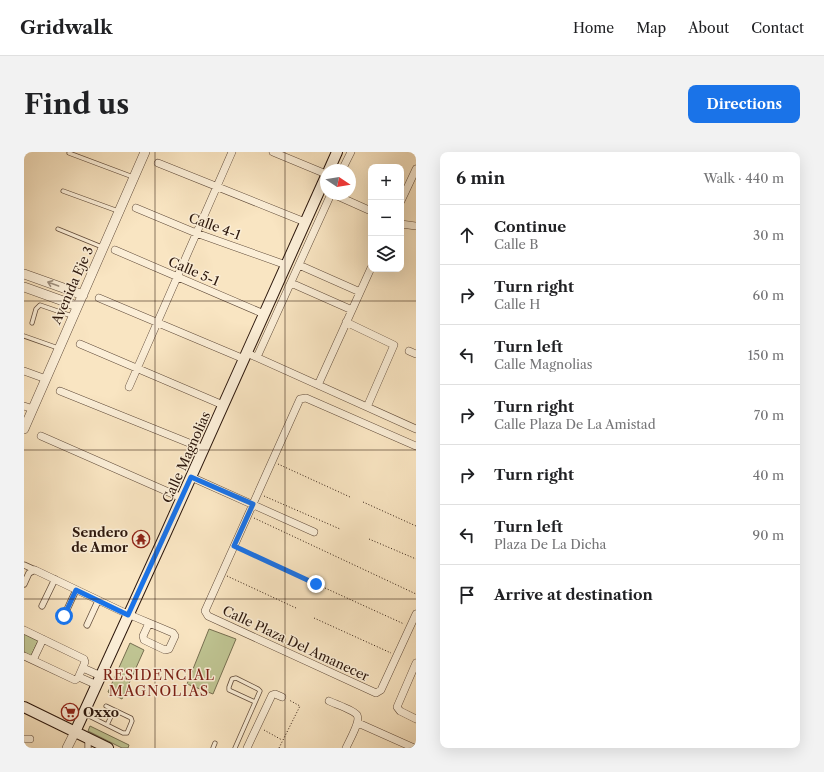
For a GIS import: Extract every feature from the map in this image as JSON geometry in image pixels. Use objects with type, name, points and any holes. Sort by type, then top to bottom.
[{"type":"main road","points":[[332,164],[337,152]]},
{"type":"main road","name":"Calle Magnolias","points":[[75,732],[224,405],[305,222],[320,195]]},
{"type":"main road","points":[[24,707],[75,732],[88,743],[108,748]]},
{"type":"street","name":"Avenida Eje 3","points":[[24,427],[28,407],[46,379],[145,152]]},
{"type":"street","points":[[129,387],[156,322],[232,152]]},
{"type":"street","points":[[273,152],[320,172]]},
{"type":"street","points":[[345,164],[350,152]]},
{"type":"street","points":[[158,163],[305,222]]},
{"type":"street","points":[[402,200],[416,168]]},
{"type":"street","points":[[257,357],[329,200]]},
{"type":"street","points":[[346,200],[368,210]]},
{"type":"street","name":"Calle 4-1","points":[[136,208],[196,233],[286,265]]},
{"type":"street","points":[[404,224],[416,226]]},
{"type":"street","name":"Calle 5-1","points":[[115,250],[264,314]]},
{"type":"street","points":[[299,265],[360,292]]},
{"type":"street","points":[[318,385],[369,272]]},
{"type":"street","points":[[24,274],[82,295]]},
{"type":"street","points":[[291,283],[352,310]]},
{"type":"street","points":[[24,287],[78,306]]},
{"type":"street","points":[[99,298],[156,322],[245,356],[257,357],[416,429]]},
{"type":"street","points":[[346,322],[392,343],[394,346],[367,407]]},
{"type":"street","points":[[80,344],[224,405]]},
{"type":"street","points":[[24,371],[46,379]]},
{"type":"street","points":[[60,391],[204,449]]},
{"type":"street","points":[[221,573],[258,494],[299,400],[304,397],[416,446]]},
{"type":"street","points":[[41,436],[182,498]]},
{"type":"street","points":[[191,477],[314,532]]},
{"type":"street","points":[[24,565],[128,615],[149,623],[174,635],[167,650],[145,640],[143,637],[149,623]]},
{"type":"street","points":[[24,584],[29,573],[35,570]]},
{"type":"street","name":"Calle Plaza Del Amanecer","points":[[221,573],[206,609],[205,613],[208,616],[374,693],[378,693],[381,690],[397,656]]},
{"type":"street","points":[[42,606],[55,579]]},
{"type":"street","points":[[64,616],[76,590]]},
{"type":"street","points":[[86,625],[98,601]]},
{"type":"street","points":[[397,656],[416,614]]},
{"type":"street","points":[[24,630],[84,660],[85,662],[79,677],[74,680],[24,656]]},
{"type":"street","points":[[33,660],[43,639]]},
{"type":"street","points":[[416,663],[397,707],[400,712],[416,719]]},
{"type":"street","points":[[83,668],[99,681]]},
{"type":"street","points":[[79,677],[99,681]]},
{"type":"street","points":[[247,748],[273,694],[282,697]]},
{"type":"street","points":[[329,701],[355,713],[358,717],[358,723],[346,748]]},
{"type":"street","points":[[358,723],[414,748]]},
{"type":"street","name":"Calle Magnolias","points":[[67,748],[75,732]]},
{"type":"lane","points":[[69,153],[134,178]]},
{"type":"lane","points":[[63,191],[119,211]]},
{"type":"lane","points":[[58,229],[103,247]]},
{"type":"lane","points":[[32,323],[36,309],[40,306],[73,316]]},
{"type":"lane","points":[[24,336],[59,348]]},
{"type":"lane","points":[[235,748],[260,693],[259,689],[236,678],[232,679],[229,690],[255,702]]},
{"type":"lane","points":[[84,713],[124,734],[128,732],[132,719],[106,706]]},
{"type":"lane","points":[[107,725],[114,710]]},
{"type":"lane","points":[[213,748],[215,743]]},
{"type":"path","points":[[272,462],[350,497]]},
{"type":"path","points":[[258,494],[340,529]]},
{"type":"path","points":[[363,502],[416,526]]},
{"type":"path","points":[[248,515],[416,594]]},
{"type":"path","points":[[370,539],[416,559]]},
{"type":"path","points":[[234,546],[316,584]]},
{"type":"path","points":[[221,573],[296,608]]},
{"type":"path","points":[[325,588],[410,627]]},
{"type":"path","points":[[314,618],[397,656]]},
{"type":"path","points":[[279,748],[300,706],[282,697]]},
{"type":"path","points":[[257,726],[283,740]]},
{"type":"green space","points":[[209,629],[236,639],[213,694],[187,684]]},
{"type":"green space","points":[[24,634],[38,641],[31,656],[24,652]]},
{"type":"green space","points":[[130,643],[144,650],[122,699],[108,692]]},
{"type":"green space","points":[[90,726],[129,745],[128,748],[122,748],[88,731]]},
{"type":"place","name":"Sendero de Amor","points":[[141,539]]},
{"type":"place","name":"Oxxo","points":[[70,712]]},
{"type":"district","name":"RESIDENCIAL MAGNOLIAS","points":[[159,684]]},
{"type":"route","points":[[64,616],[76,590],[128,615],[191,477],[253,504],[234,546],[316,584]]}]
